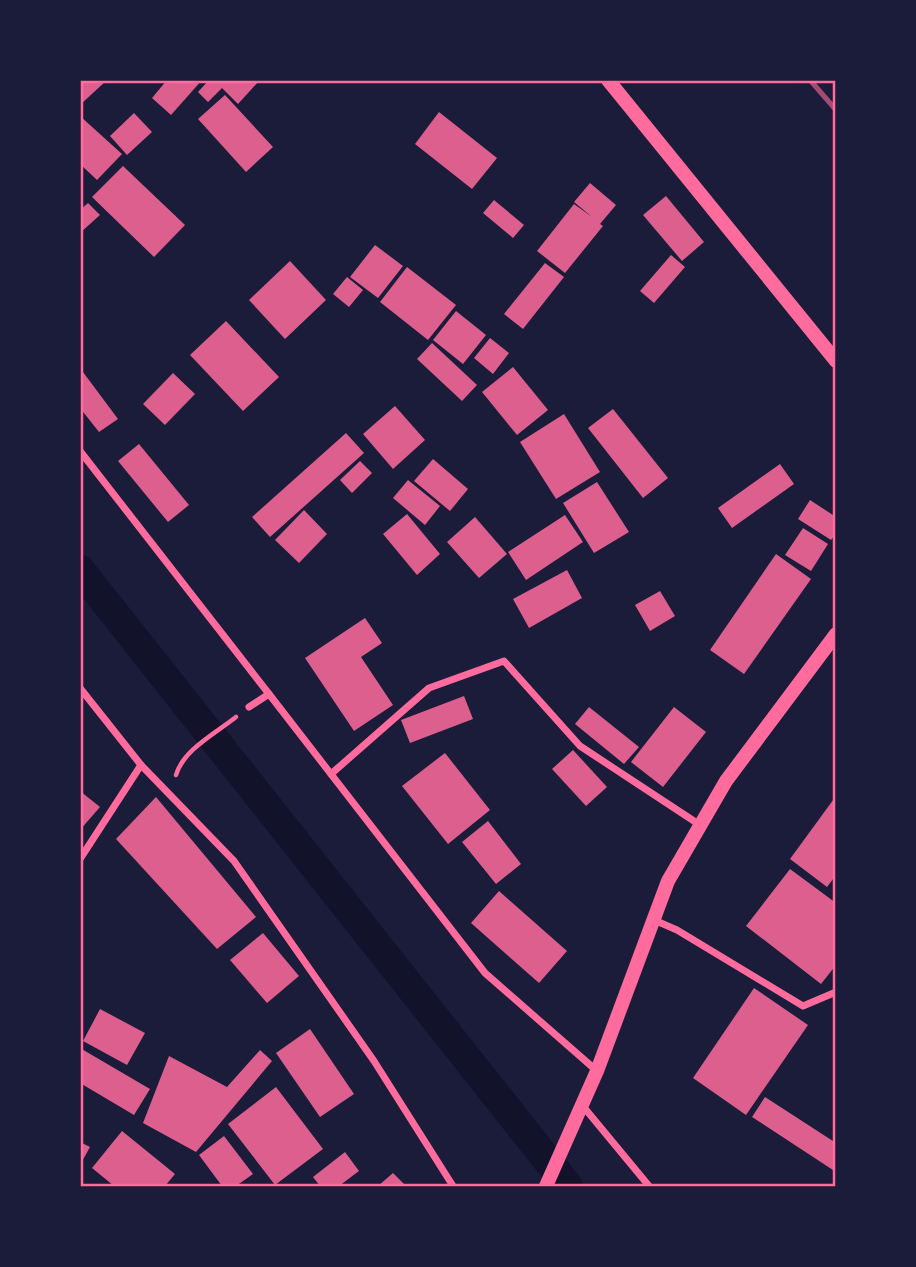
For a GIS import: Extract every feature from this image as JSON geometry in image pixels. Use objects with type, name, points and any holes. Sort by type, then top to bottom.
[{"type":"main road","points":[[608,80],[835,361]]},
{"type":"main road","points":[[546,1186],[597,1071],[668,881],[726,781],[835,634]]},
{"type":"street","points":[[80,451],[485,973],[597,1071]]},
{"type":"street","points":[[331,774],[429,688],[504,661],[580,746],[701,825]]},
{"type":"street","points":[[80,688],[141,765],[234,861],[374,1061],[453,1186]]},
{"type":"street","points":[[248,707],[269,694]]},
{"type":"street","points":[[80,859],[141,765]]},
{"type":"street","points":[[654,920],[677,930],[803,1006],[835,992]]},
{"type":"street","points":[[581,1107],[649,1186]]},
{"type":"path","points":[[186,757],[248,707]]},
{"type":"building","points":[[80,80],[107,80],[80,105]]},
{"type":"building","points":[[167,80],[202,80],[171,115],[152,98]]},
{"type":"building","points":[[209,80],[260,80],[238,104],[222,88],[208,102],[198,92]]},
{"type":"building","points":[[225,95],[273,147],[246,172],[198,119]]},
{"type":"building","points":[[439,112],[497,158],[472,189],[415,144]]},
{"type":"building","points":[[134,113],[152,132],[127,155],[110,136]]},
{"type":"building","points":[[80,116],[122,154],[97,180],[80,164]]},
{"type":"building","points":[[123,166],[185,225],[154,257],[92,197]]},
{"type":"building","points":[[590,183],[616,205],[600,224],[603,226],[565,273],[537,251],[574,204],[592,217],[574,202]]},
{"type":"building","points":[[666,196],[704,242],[682,261],[643,215]]},
{"type":"building","points":[[494,200],[524,225],[513,238],[483,213]]},
{"type":"building","points":[[88,203],[100,215],[80,233],[80,210]]},
{"type":"building","points":[[375,245],[403,266],[378,298],[350,277]]},
{"type":"building","points":[[671,255],[685,267],[654,303],[640,291]]},
{"type":"building","points":[[290,261],[326,300],[285,339],[249,300]]},
{"type":"building","points":[[545,263],[564,277],[523,329],[504,314]]},
{"type":"building","points":[[407,267],[456,305],[428,340],[380,302]]},
{"type":"building","points":[[347,277],[363,290],[349,307],[333,294]]},
{"type":"building","points":[[456,311],[486,335],[463,364],[433,340]]},
{"type":"building","points":[[226,321],[279,377],[243,411],[190,355]]},
{"type":"building","points":[[490,338],[509,353],[493,374],[474,358]]},
{"type":"building","points":[[432,343],[477,385],[462,401],[417,359]]},
{"type":"building","points":[[513,367],[548,410],[517,435],[482,392]]},
{"type":"building","points":[[80,368],[118,419],[99,432],[80,408]]},
{"type":"building","points":[[173,373],[195,394],[165,425],[143,404]]},
{"type":"building","points":[[395,406],[425,440],[393,469],[363,434]]},
{"type":"building","points":[[613,409],[668,478],[643,498],[588,428]]},
{"type":"building","points":[[564,414],[600,472],[556,499],[520,442]]},
{"type":"building","points":[[346,433],[364,453],[270,537],[252,517]]},
{"type":"building","points":[[139,444],[189,505],[168,522],[118,461]]},
{"type":"building","points":[[433,459],[468,489],[450,511],[414,481]]},
{"type":"building","points":[[360,461],[372,473],[352,493],[340,480]]},
{"type":"building","points":[[780,464],[794,484],[732,528],[718,508]]},
{"type":"building","points":[[408,480],[440,506],[425,525],[393,498]]},
{"type":"building","points":[[597,482],[629,532],[594,553],[563,503]]},
{"type":"building","points":[[810,500],[836,517],[836,534],[831,540],[798,519]]},
{"type":"building","points":[[304,510],[327,534],[299,563],[275,540]]},
{"type":"building","points":[[407,514],[440,554],[417,575],[383,534]]},
{"type":"building","points":[[565,515],[583,542],[526,580],[508,552]]},
{"type":"building","points":[[475,517],[507,554],[479,578],[447,542]]},
{"type":"building","points":[[803,528],[828,544],[811,571],[785,555]]},
{"type":"building","points":[[776,554],[811,579],[744,674],[710,650]]},
{"type":"building","points":[[567,570],[582,598],[529,628],[513,599]]},
{"type":"building","points":[[660,591],[675,616],[650,631],[635,605]]},
{"type":"building","points":[[365,618],[382,643],[361,657],[393,705],[354,731],[305,658]]},
{"type":"building","points":[[464,696],[473,719],[410,743],[401,720]]},
{"type":"building","points":[[589,707],[639,747],[624,764],[575,724]]},
{"type":"building","points":[[674,707],[706,732],[663,787],[631,762]]},
{"type":"building","points":[[573,750],[607,787],[586,806],[552,769]]},
{"type":"building","points":[[445,753],[490,810],[448,844],[402,786]]},
{"type":"building","points":[[80,791],[100,807],[80,830]]},
{"type":"building","points":[[836,796],[836,875],[827,887],[790,859]]},
{"type":"building","points":[[156,797],[256,917],[217,949],[116,839]]},
{"type":"building","points":[[488,821],[521,864],[496,884],[462,842]]},
{"type":"building","points":[[790,869],[836,903],[836,965],[821,984],[746,926]]},
{"type":"building","points":[[499,891],[567,951],[539,983],[471,923]]},
{"type":"building","points":[[263,933],[299,976],[267,1003],[230,960]]},
{"type":"building","points":[[754,988],[808,1025],[746,1115],[693,1078]]},
{"type":"building","points":[[100,1009],[145,1033],[127,1065],[83,1041]]},
{"type":"building","points":[[310,1029],[354,1094],[320,1117],[276,1053]]},
{"type":"building","points":[[80,1048],[150,1089],[134,1115],[80,1083]]},
{"type":"building","points":[[260,1050],[272,1061],[196,1152],[143,1123],[169,1056],[227,1087]]},
{"type":"building","points":[[276,1087],[323,1149],[275,1185],[228,1124]]},
{"type":"building","points":[[765,1097],[836,1143],[836,1172],[752,1117]]},
{"type":"building","points":[[122,1131],[175,1174],[165,1186],[114,1186],[92,1168]]},
{"type":"building","points":[[224,1136],[253,1174],[236,1186],[222,1186],[199,1155]]},
{"type":"building","points":[[80,1142],[90,1147],[80,1165]]},
{"type":"building","points":[[345,1152],[359,1171],[339,1186],[320,1186],[313,1177]]},
{"type":"building","points":[[393,1173],[406,1186],[378,1186]]},
{"type":"waterway","points":[[80,570],[568,1186]]},
{"type":"railway","points":[[810,80],[836,110]]}]
